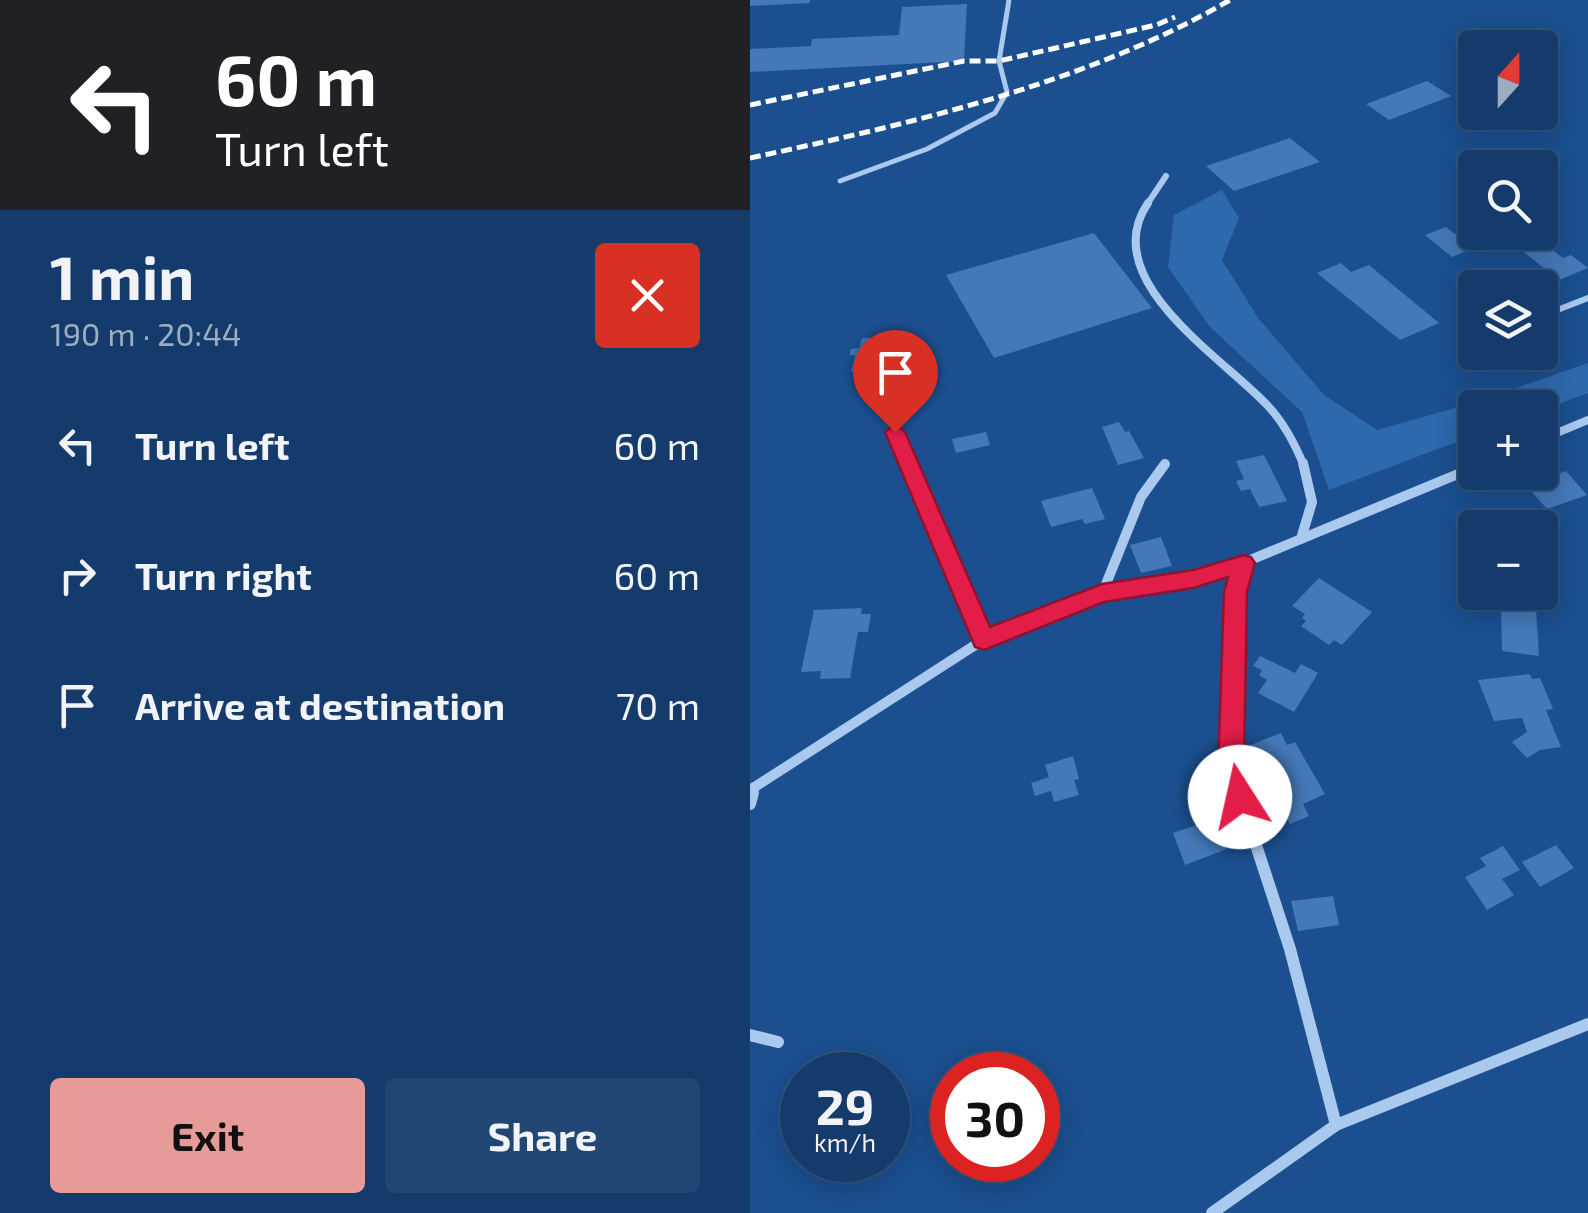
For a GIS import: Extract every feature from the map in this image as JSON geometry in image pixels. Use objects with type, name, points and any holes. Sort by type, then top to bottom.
[{"type":"street","points":[[1166,176],[1146,198],[1136,222],[1136,262],[1162,308],[1270,407],[1300,454],[1312,503],[1302,538]]},
{"type":"street","points":[[1558,432],[1588,420]]},
{"type":"street","points":[[895,432],[984,640]]},
{"type":"street","points":[[1102,594],[1141,498],[1164,464]]},
{"type":"street","points":[[750,804],[752,789],[984,640],[1102,594],[1193,579],[1244,563],[1458,473]]},
{"type":"street","points":[[1244,563],[1235,592],[1231,767],[1290,949],[1336,1125]]},
{"type":"street","points":[[1212,1213],[1336,1125],[1588,1024]]},
{"type":"street","points":[[750,1035],[778,1042]]},
{"type":"lane","points":[[840,181],[926,149],[995,113],[1007,92],[999,62],[1009,0]]},
{"type":"lane","points":[[1558,310],[1588,298]]},
{"type":"shaded area","points":[[1222,190],[1239,218],[1222,260],[1258,318],[1324,395],[1377,430],[1458,407],[1458,441],[1329,490],[1302,412],[1209,326],[1168,267],[1174,215]]},
{"type":"shaded area","points":[[1588,363],[1588,393],[1558,404],[1558,390],[1510,390]]},
{"type":"building","points":[[750,0],[810,0],[810,3],[750,6]]},
{"type":"building","points":[[967,4],[964,61],[750,72],[750,49],[811,46],[812,39],[899,35],[902,7]]},
{"type":"building","points":[[1427,81],[1451,96],[1389,120],[1366,104]]},
{"type":"building","points":[[1290,138],[1320,162],[1234,191],[1206,166]]},
{"type":"building","points":[[1446,227],[1458,236],[1458,250],[1468,250],[1452,257],[1425,235]]},
{"type":"building","points":[[1094,233],[1152,308],[994,358],[946,275]]},
{"type":"building","points":[[1521,250],[1553,250],[1563,258],[1571,255],[1588,268],[1559,280],[1558,270],[1546,270]]},
{"type":"building","points":[[1341,263],[1351,272],[1369,265],[1439,323],[1400,340],[1317,273]]},
{"type":"building","points":[[892,337],[887,371],[851,372],[855,355],[850,355],[851,349],[859,348],[862,338]]},
{"type":"building","points":[[1119,422],[1125,432],[1129,431],[1144,458],[1118,465],[1102,427]]},
{"type":"building","points":[[986,432],[990,445],[956,453],[952,439]]},
{"type":"building","points":[[1264,455],[1287,501],[1259,507],[1250,489],[1241,491],[1236,481],[1244,479],[1236,461]]},
{"type":"building","points":[[1566,471],[1587,495],[1547,509],[1530,490],[1558,490],[1558,474]]},
{"type":"building","points":[[1092,488],[1105,519],[1085,524],[1082,519],[1051,527],[1041,501]]},
{"type":"building","points":[[1161,537],[1172,566],[1141,573],[1130,545]]},
{"type":"building","points":[[1319,578],[1372,612],[1342,645],[1334,640],[1329,645],[1301,626],[1306,621],[1302,618],[1305,614],[1292,606]]},
{"type":"building","points":[[862,608],[861,614],[871,614],[868,632],[858,632],[850,678],[820,679],[821,671],[801,672],[814,610]]},
{"type":"building","points":[[1501,610],[1536,610],[1539,656],[1502,651]]},
{"type":"building","points":[[1260,656],[1295,673],[1301,664],[1318,673],[1294,712],[1258,693],[1267,680],[1259,675],[1262,670],[1253,666]]},
{"type":"building","points":[[1530,674],[1532,679],[1540,678],[1553,709],[1546,710],[1561,747],[1540,750],[1527,758],[1512,742],[1527,732],[1522,718],[1494,721],[1478,680]]},
{"type":"building","points":[[1281,733],[1287,745],[1295,742],[1325,794],[1303,804],[1309,816],[1290,824],[1269,787],[1261,790],[1249,768],[1257,764],[1248,746]]},
{"type":"building","points":[[1073,756],[1079,795],[1054,802],[1051,791],[1035,796],[1031,783],[1049,777],[1045,765]]},
{"type":"building","points":[[1214,819],[1227,849],[1185,865],[1173,833]]},
{"type":"building","points":[[1556,845],[1574,868],[1540,887],[1522,862]]},
{"type":"building","points":[[1503,846],[1520,870],[1502,879],[1514,895],[1487,910],[1465,877],[1486,866],[1480,858]]},
{"type":"building","points":[[1333,896],[1339,925],[1298,931],[1291,901]]},
{"type":"railway","points":[[750,158],[935,115],[1058,78],[1118,55],[1230,0]]},
{"type":"railway","points":[[750,105],[964,61],[999,61],[1156,25],[1175,17]]},
{"type":"route","points":[[895,432],[984,640],[1102,594],[1193,579],[1244,563],[1235,592],[1231,767],[1240,797]]}]
